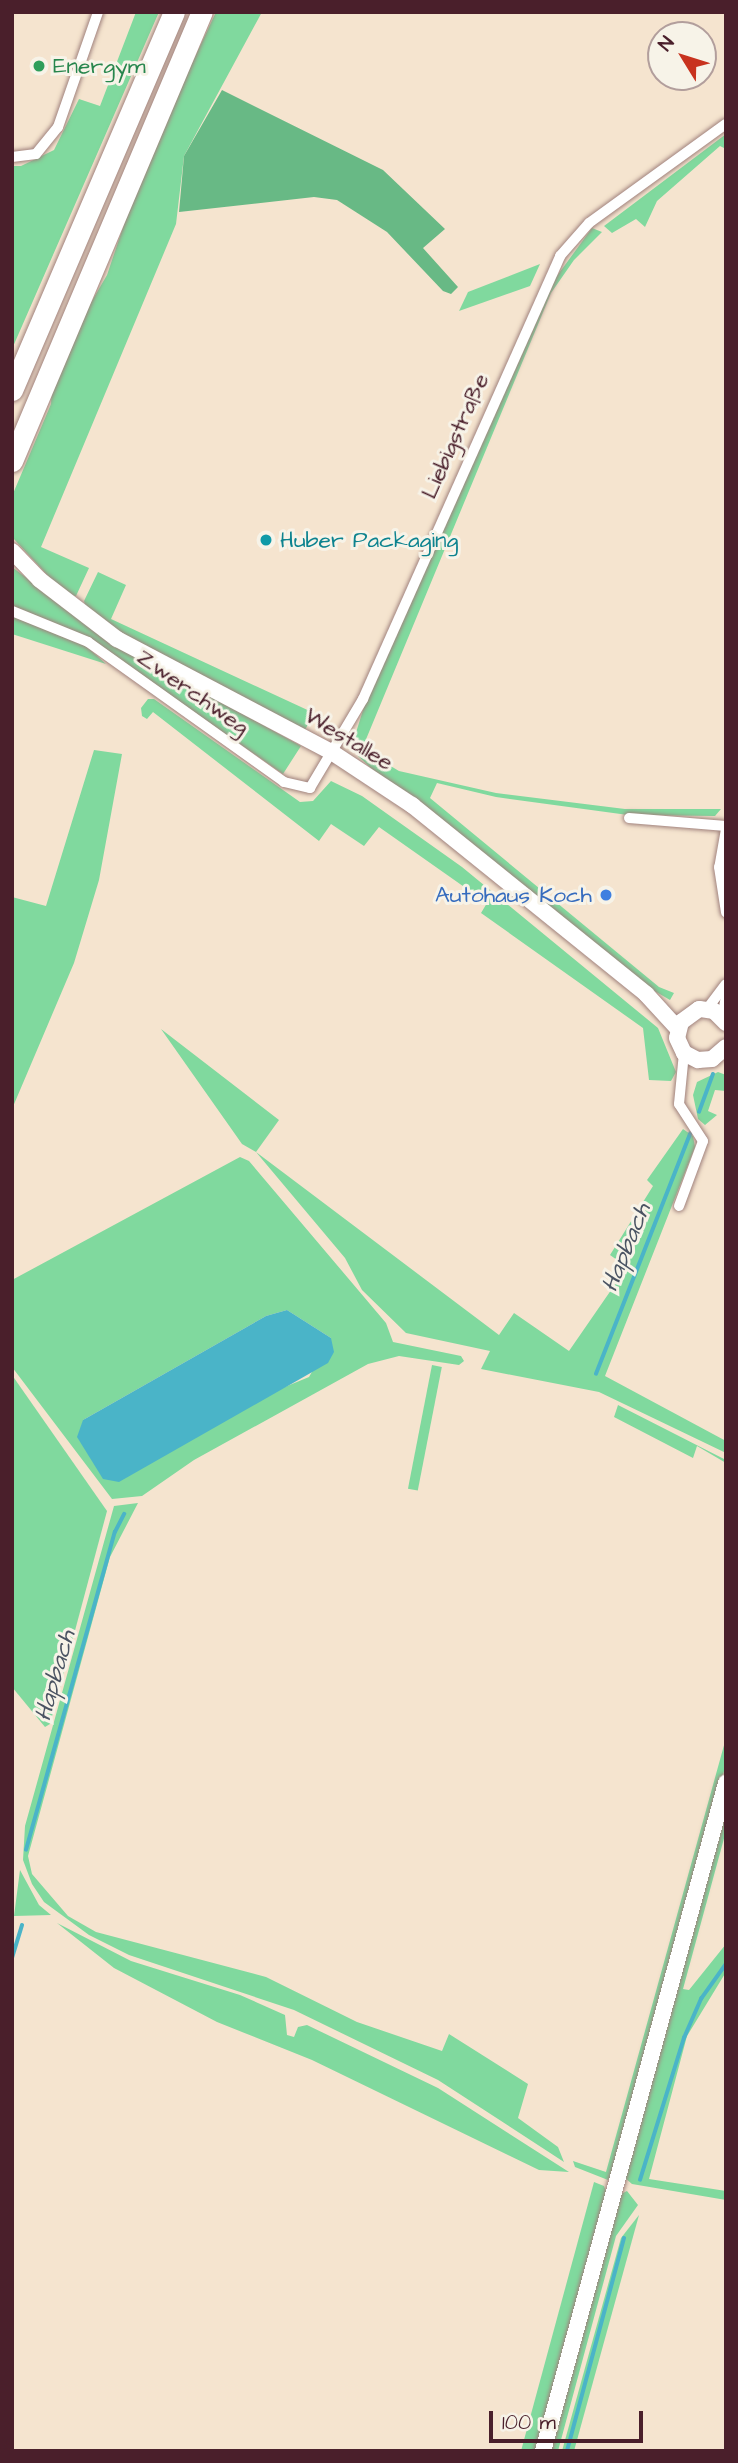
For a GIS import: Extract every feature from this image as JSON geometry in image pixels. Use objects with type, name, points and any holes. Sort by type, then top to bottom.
[{"type":"highway","points":[[12,390],[174,12]]},
{"type":"highway","points":[[12,461],[202,12]]},
{"type":"main road","name":"Westallee","points":[[15,554],[40,580],[117,639],[333,753],[412,805],[646,994],[678,1029]]},
{"type":"main road","name":"Westallee","points":[[646,994],[689,1014]]},
{"type":"main road","points":[[723,1053],[702,1061],[684,1053],[678,1029],[689,1014],[707,1009],[724,1020]]},
{"type":"main road","points":[[543,2451],[726,1783]]},
{"type":"street","points":[[12,157],[36,154],[58,127],[97,12]]},
{"type":"street","name":"Liebigstraße","points":[[333,753],[363,699],[543,287],[560,256],[589,223],[726,124]]},
{"type":"street","name":"Zwerchweg","points":[[12,611],[88,642],[284,782],[310,788],[333,753]]},
{"type":"street","points":[[629,817],[726,828],[719,867],[726,912]]},
{"type":"street","points":[[707,1009],[726,984]]},
{"type":"street","points":[[724,1020],[726,996]]},
{"type":"street","points":[[680,1206],[703,1141],[700,1131],[683,1115],[679,1104],[684,1083],[684,1053]]},
{"type":"street","points":[[684,1083],[702,1061]]},
{"type":"green space","points":[[136,12],[159,12],[12,349],[12,166],[21,166],[54,150],[79,99],[100,106]]},
{"type":"green space","points":[[216,12],[262,12],[184,156],[176,224],[41,547],[89,568],[76,596],[66,595],[12,537],[12,496],[51,404],[53,368],[107,275],[143,168]]},
{"type":"green space","points":[[222,90],[383,170],[445,229],[423,248],[458,287],[451,294],[443,291],[387,232],[337,200],[314,197],[179,212],[184,156]]},
{"type":"green space","points":[[726,134],[726,149],[720,146],[657,201],[645,227],[636,219],[612,233],[604,226]]},
{"type":"green space","points":[[592,228],[602,232],[574,260],[551,293],[362,749],[399,771],[496,793],[625,809],[721,809],[715,816],[628,815],[496,797],[437,783],[430,798],[659,987],[674,993],[670,1000],[646,986],[417,800],[372,769],[358,756],[353,742],[364,707],[546,291]]},
{"type":"green space","points":[[540,264],[530,286],[459,311],[468,292]]},
{"type":"green space","points":[[12,567],[114,644],[301,746],[283,774],[88,638],[12,607]]},
{"type":"green space","points":[[98,572],[126,585],[111,619],[314,713],[305,730],[166,662],[87,612],[84,601]]},
{"type":"green space","points":[[12,616],[85,645],[106,664],[12,634]]},
{"type":"green space","points":[[148,699],[154,699],[300,802],[313,801],[331,781],[362,796],[462,867],[658,1028],[676,1072],[671,1081],[649,1080],[643,1028],[481,913],[487,903],[379,827],[364,846],[331,824],[319,841],[153,712],[147,719],[142,716],[141,708]]},
{"type":"green space","points":[[94,750],[122,754],[99,880],[74,963],[12,1109],[12,897],[46,906]]},
{"type":"green space","points":[[161,1029],[279,1120],[256,1152],[242,1144]]},
{"type":"green space","points":[[718,1072],[726,1075],[726,1091],[715,1090],[708,1111],[717,1115],[705,1125],[698,1119],[693,1095],[697,1082]]},
{"type":"green space","points":[[683,1129],[693,1136],[695,1147],[605,1376],[726,1441],[726,1453],[599,1392],[481,1369],[490,1351],[406,1333],[362,1290],[345,1258],[256,1152],[499,1335],[514,1313],[569,1351],[627,1267],[610,1255],[653,1186],[647,1180]]},
{"type":"green space","points":[[240,1157],[249,1161],[386,1323],[393,1342],[461,1356],[464,1361],[459,1365],[399,1356],[368,1364],[194,1460],[142,1496],[112,1499],[12,1367],[12,1280]],"holes":[[[287,1310],[331,1338],[309,1377],[275,1391],[83,1420],[266,1316]]]},
{"type":"green space","points":[[432,1365],[442,1367],[418,1491],[408,1489]]},
{"type":"green space","points":[[12,1375],[107,1511],[50,1724],[45,1727],[12,1687]]},
{"type":"green space","points":[[618,1405],[726,1460],[726,1463],[697,1446],[693,1458],[614,1417]]},
{"type":"green space","points":[[138,1503],[110,1557],[28,1856],[32,1874],[68,1916],[96,1932],[266,1977],[357,2022],[442,2051],[449,2034],[528,2084],[518,2118],[558,2147],[564,2162],[438,2080],[294,2010],[129,1955],[89,1935],[44,1902],[32,1884],[23,1860],[25,1826],[114,1506]]},
{"type":"green space","points":[[726,1738],[726,1764],[613,2176],[608,2180],[575,2167],[573,2161],[606,2172]]},
{"type":"green space","points":[[726,1801],[726,1831],[683,1989],[689,1990],[726,1944],[726,1972],[687,2036],[649,2179],[726,2191],[726,2200],[632,2184],[625,2178]]},
{"type":"green space","points":[[20,1870],[39,1905],[51,1915],[14,1916]]},
{"type":"green space","points":[[57,1923],[131,1961],[240,1995],[285,2015],[287,2035],[294,2037],[298,2027],[307,2025],[438,2088],[569,2172],[539,2170],[312,2060],[217,2022],[114,1968]]},
{"type":"green space","points":[[594,2182],[604,2186],[608,2196],[537,2451],[521,2451]]},
{"type":"green space","points":[[627,2191],[638,2205],[616,2236],[558,2451],[549,2451],[621,2194]]},
{"type":"green space","points":[[639,2215],[574,2451],[562,2451],[621,2238]]},
{"type":"water","points":[[287,1310],[331,1338],[334,1352],[328,1363],[119,1482],[103,1479],[77,1437],[83,1420],[266,1316]]},
{"type":"waterway","name":"Hapbach","points":[[699,1112],[713,1074]]},
{"type":"waterway","name":"Hapbach","points":[[596,1374],[690,1134]]},
{"type":"waterway","name":"Hapbach","points":[[26,1850],[115,1532],[124,1514]]},
{"type":"waterway","name":"Hapbach","points":[[12,1958],[22,1925]]},
{"type":"waterway","points":[[640,2180],[684,2038],[701,1999],[726,1964]]},
{"type":"waterway","points":[[567,2451],[624,2239]]},
{"type":"place","name":"Energym","points":[[39,66]]},
{"type":"place","name":"Huber Packaging","points":[[266,540]]},
{"type":"place","name":"Autohaus Koch","points":[[606,895]]}]
